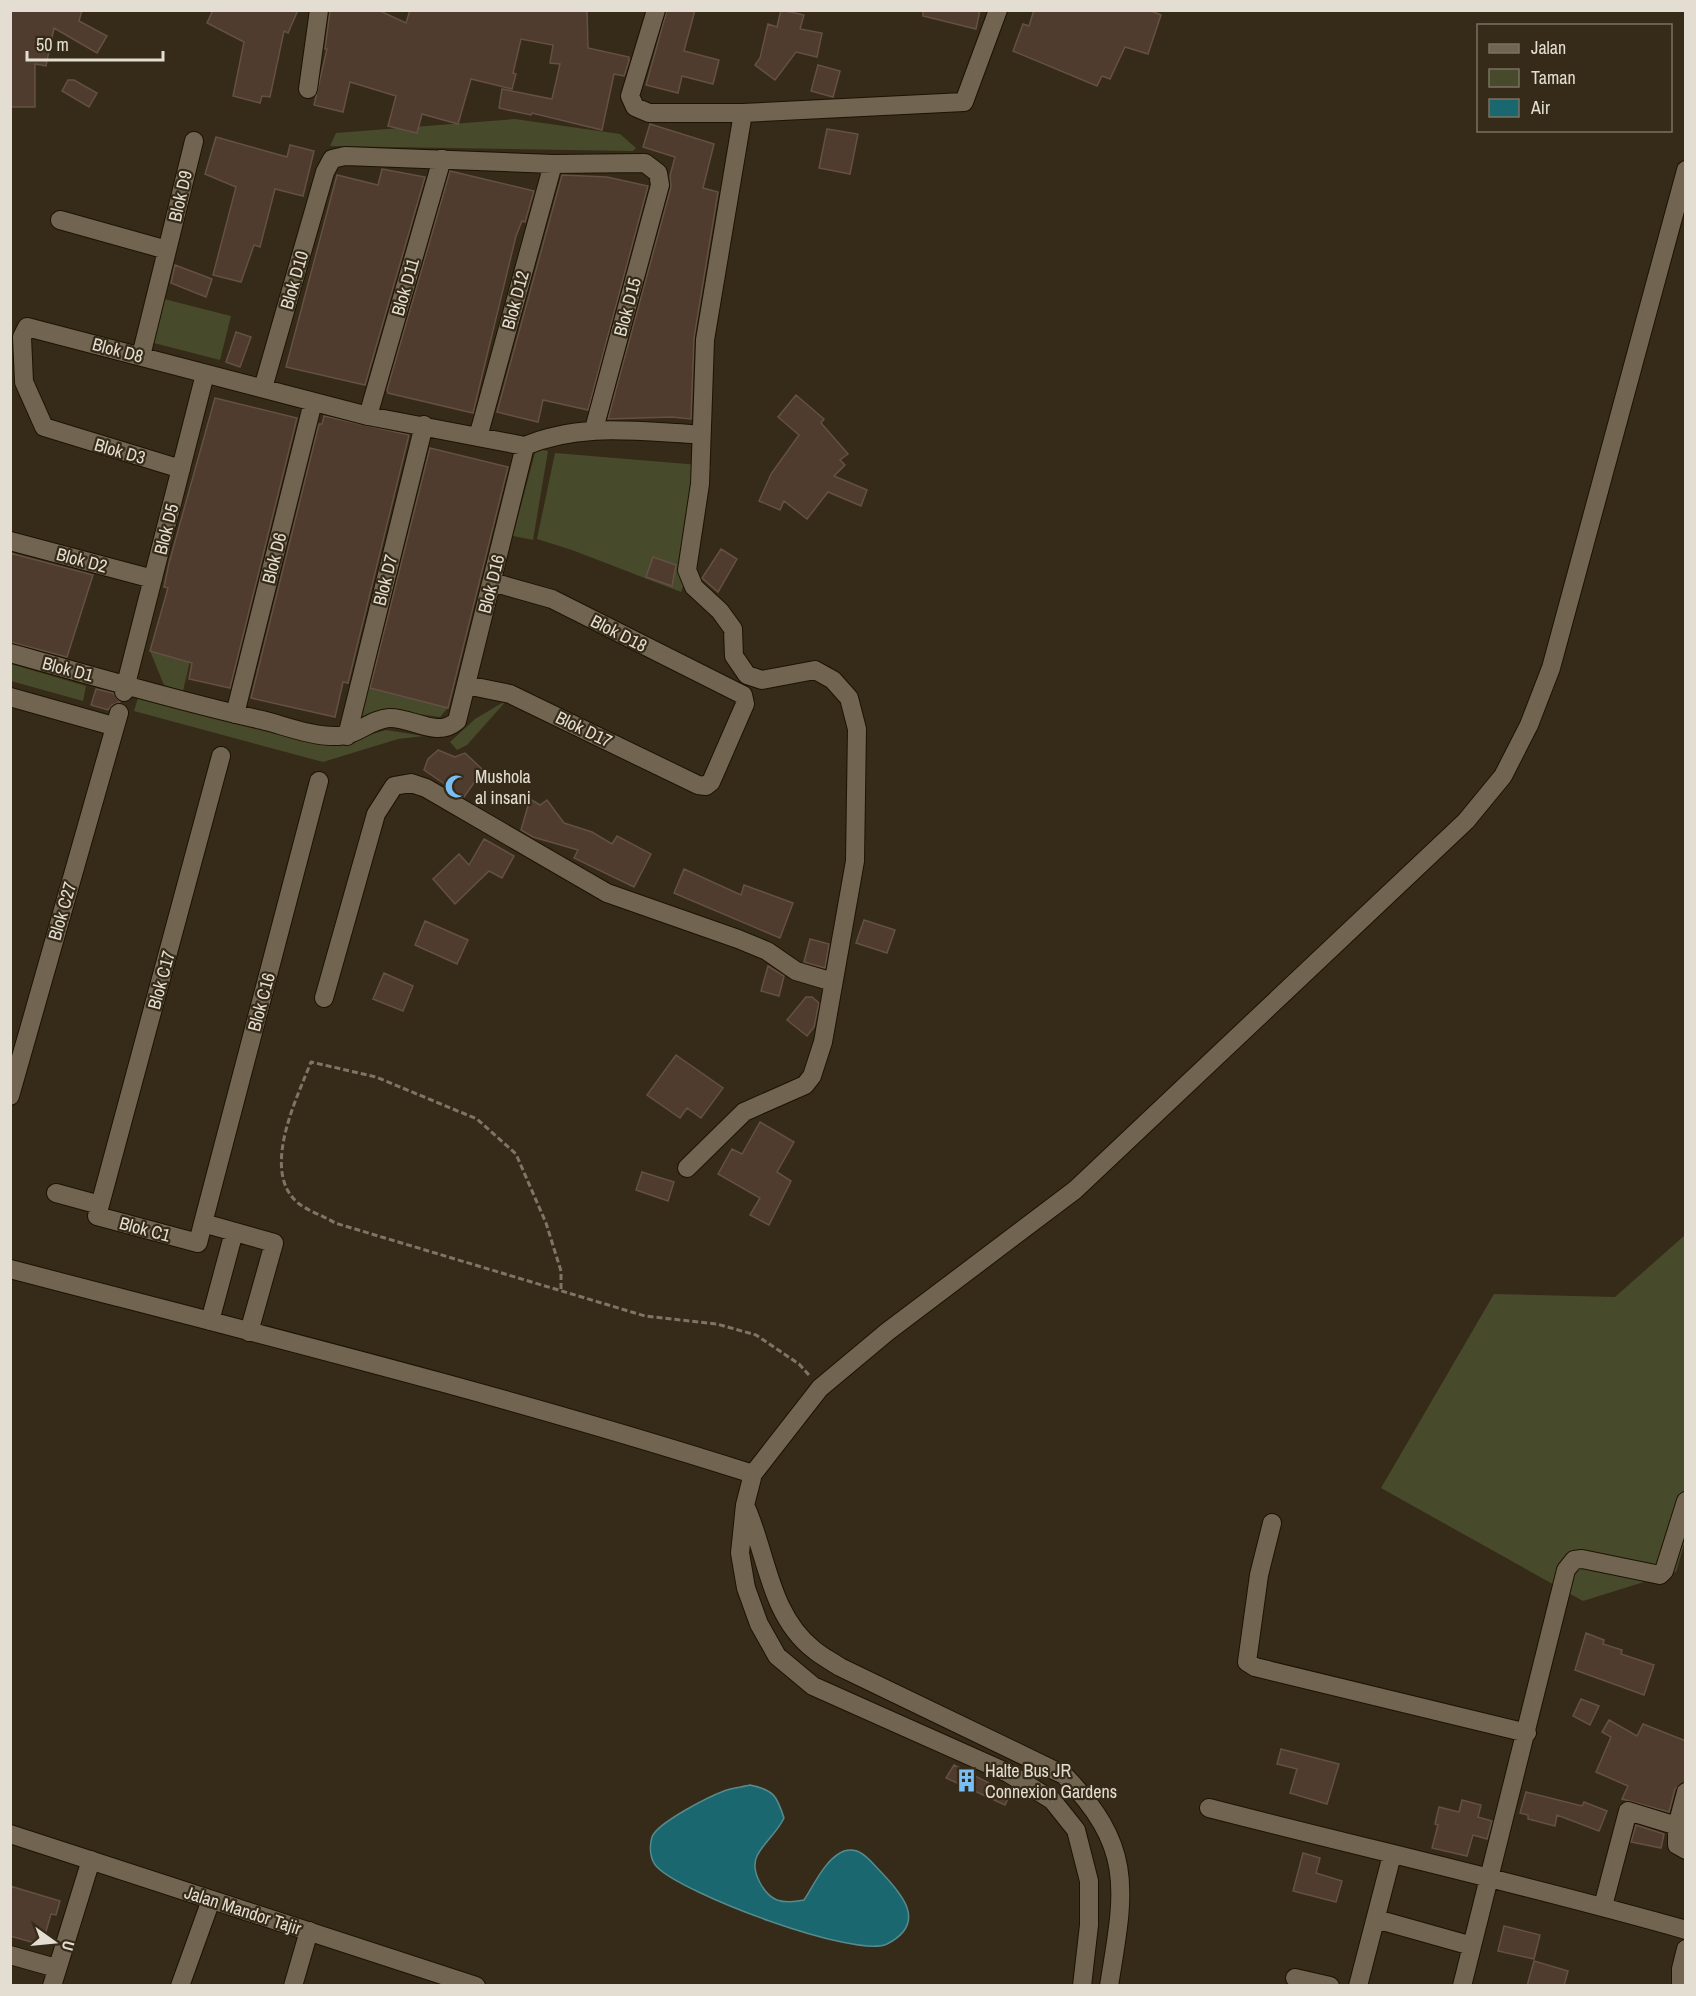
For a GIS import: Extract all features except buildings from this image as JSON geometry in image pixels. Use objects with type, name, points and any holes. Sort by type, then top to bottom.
[{"type":"street","points":[[308,89],[319,10]]},
{"type":"street","points":[[656,10],[630,96],[635,107],[649,113],[743,113],[964,102],[998,10]]},
{"type":"street","points":[[687,1168],[744,1112],[805,1085],[812,1076],[823,1042],[855,861],[857,729],[849,698],[833,680],[815,670],[762,680],[747,675],[734,656],[733,629],[720,611],[694,587],[687,570],[700,484],[705,340],[743,113]]},
{"type":"street","name":"Blok D9","points":[[141,356],[194,141]]},
{"type":"street","name":"Blok D10","points":[[263,388],[325,172],[332,159],[345,156],[442,159]]},
{"type":"street","points":[[442,159],[553,164]]},
{"type":"street","name":"Blok D11","points":[[369,416],[442,159]]},
{"type":"street","name":"Blok D15","points":[[553,164],[645,163],[658,173],[660,185],[594,429]]},
{"type":"street","name":"Blok D12","points":[[478,437],[553,164]]},
{"type":"street","points":[[1082,1986],[1089,1925],[1089,1881],[1076,1830],[1052,1800],[1008,1773],[813,1686],[777,1656],[759,1624],[746,1588],[740,1553],[745,1505],[753,1474],[820,1388],[887,1332],[1075,1190],[1466,821],[1503,776],[1530,725],[1551,668],[1686,170]]},
{"type":"street","points":[[60,220],[167,250]]},
{"type":"street","name":"Blok D8","points":[[58,434],[44,427],[24,382],[22,338],[24,330],[31,327],[369,416],[525,446]]},
{"type":"street","name":"Blok D5","points":[[125,688],[205,374]]},
{"type":"street","name":"Blok D6","points":[[235,714],[313,402]]},
{"type":"street","name":"Blok D7","points":[[347,736],[424,425]]},
{"type":"street","points":[[525,446],[548,436],[594,429],[691,434]]},
{"type":"street","name":"Blok D3","points":[[58,434],[181,469]]},
{"type":"street","name":"Blok D16","points":[[347,736],[386,718],[411,720],[437,730],[448,729],[457,721],[525,446]]},
{"type":"street","name":"Blok D2","points":[[10,541],[153,579]]},
{"type":"street","name":"Blok D18","points":[[492,582],[552,598],[743,695],[746,704],[711,783],[706,786],[698,785]]},
{"type":"street","name":"Blok D1","points":[[10,653],[125,688],[329,736],[347,736]]},
{"type":"street","name":"Blok D17","points":[[466,685],[510,694],[698,785]]},
{"type":"street","name":"Blok C27","points":[[10,697],[116,719],[10,1096]]},
{"type":"street","name":"Blok C17","points":[[100,1205],[221,756]]},
{"type":"street","name":"Blok C16","points":[[203,1223],[319,781]]},
{"type":"street","points":[[324,998],[376,814],[394,786],[411,783],[444,796],[607,893],[738,939],[767,951],[796,971],[833,982]]},
{"type":"street","name":"Blok C1","points":[[56,1193],[100,1205],[97,1216],[198,1243],[203,1223]]},
{"type":"street","points":[[203,1223],[274,1243],[249,1332]]},
{"type":"street","points":[[210,1321],[234,1232]]},
{"type":"street","points":[[10,1269],[210,1321],[672,1448],[753,1474]]},
{"type":"street","points":[[1462,1986],[1569,1564],[1574,1560],[1582,1559],[1660,1575],[1664,1571],[1686,1501]]},
{"type":"street","points":[[745,1505],[760,1541],[778,1603],[791,1625],[812,1649],[840,1667],[1064,1775],[1085,1796],[1113,1844],[1120,1867],[1120,1916],[1109,1986]]},
{"type":"street","points":[[1272,1523],[1259,1575],[1247,1662],[1255,1667],[1527,1733]]},
{"type":"street","points":[[1686,1792],[1677,1826],[1677,1845],[1686,1851]]},
{"type":"street","points":[[1209,1808],[1392,1855],[1491,1877],[1686,1930]]},
{"type":"street","points":[[1603,1906],[1628,1811],[1677,1826]]},
{"type":"street","name":"Jalan Mandor Tajir","points":[[10,1834],[476,1986]]},
{"type":"street","points":[[1358,1986],[1392,1855]]},
{"type":"street","points":[[10,1954],[54,1977],[91,1860]]},
{"type":"street","points":[[180,1986],[211,1900]]},
{"type":"street","points":[[1376,1919],[1473,1947]]},
{"type":"street","points":[[292,1986],[309,1931]]},
{"type":"street","points":[[1681,1986],[1681,1968],[1686,1949]]},
{"type":"street","points":[[1295,1978],[1330,1986]]},
{"type":"path","points":[[561,1289],[561,1271],[546,1223],[516,1154],[477,1119],[376,1077],[311,1062],[286,1124],[281,1174],[297,1202],[335,1222],[645,1316],[717,1324],[756,1335],[799,1364],[820,1388]]},
{"type":"green space","points":[[515,119],[620,134],[636,148],[633,151],[330,146],[336,133]]},
{"type":"green space","points":[[164,299],[231,316],[220,360],[154,343]]},
{"type":"green space","points":[[536,449],[548,451],[533,540],[513,536]]},
{"type":"green space","points":[[555,453],[711,466],[699,543],[681,592],[537,539]]},
{"type":"green space","points":[[150,651],[190,661],[183,691],[164,685]]},
{"type":"green space","points":[[11,664],[86,686],[83,701],[11,681]]},
{"type":"green space","points":[[366,687],[448,708],[440,717],[391,710],[358,718]]},
{"type":"green space","points":[[138,698],[330,746],[386,730],[424,736],[398,739],[323,762],[134,711]]},
{"type":"green space","points":[[507,700],[467,745],[457,750],[450,742],[475,719]]},
{"type":"green space","points":[[1685,1235],[1686,1538],[1676,1572],[1583,1601],[1381,1488],[1494,1294],[1615,1297]]},
{"type":"water","points":[[750,1785],[764,1789],[773,1795],[784,1818],[760,1851],[755,1862],[759,1881],[767,1893],[780,1901],[804,1900],[824,1868],[834,1857],[845,1851],[856,1851],[871,1862],[903,1899],[909,1918],[899,1936],[887,1944],[869,1946],[807,1933],[700,1893],[673,1879],[657,1867],[650,1849],[652,1837],[656,1831],[684,1811],[717,1794]]},
{"type":"place","name":"Mushola al insani","points":[[457,786]]},
{"type":"place","name":"Halte Bus JR Connexion Gardens","points":[[967,1780]]}]
